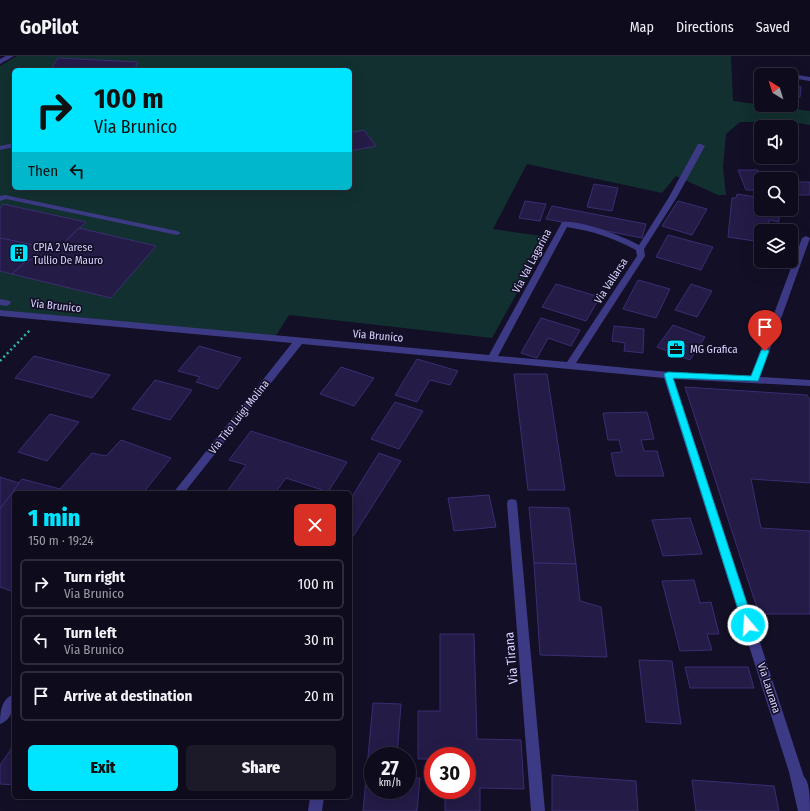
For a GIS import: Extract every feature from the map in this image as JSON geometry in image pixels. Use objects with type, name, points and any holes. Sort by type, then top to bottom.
[{"type":"street","points":[[0,62],[11,56]]},
{"type":"street","points":[[798,77],[810,79]]},
{"type":"street","points":[[0,148],[12,145]]},
{"type":"street","name":"Via Vallarsa","points":[[570,365],[641,256],[640,249],[673,197],[701,146]]},
{"type":"street","points":[[0,199],[5,197],[178,233]]},
{"type":"street","name":"Via Val Lagarina","points":[[492,358],[565,224],[597,230],[620,238],[640,249]]},
{"type":"street","points":[[755,379],[806,238]]},
{"type":"street","name":"Via Brunico","points":[[0,313],[299,342],[668,374],[810,383]]},
{"type":"street","name":"Via Tito Luigi Molina","points":[[180,491],[299,342]]},
{"type":"street","name":"Via Laurana","points":[[668,374],[796,772],[805,811]]},
{"type":"street","name":"Via Tirana","points":[[512,503],[538,811]]},
{"type":"street","points":[[0,718],[12,703]]},
{"type":"street","name":"Via Laurana","points":[[796,772],[810,798]]},
{"type":"street","points":[[315,811],[317,799]]},
{"type":"path","points":[[0,361],[43,317]]},
{"type":"green space","points":[[17,56],[731,56],[733,101],[754,104],[754,112],[798,112],[798,109],[810,111],[810,125],[798,123],[798,120],[754,120],[754,122],[740,122],[726,134],[723,167],[726,195],[718,195],[676,176],[662,193],[527,164],[493,229],[548,237],[492,338],[289,315],[275,337],[0,310],[0,66]]},
{"type":"building","points":[[58,58],[138,62],[135,68],[51,68]]},
{"type":"building","points":[[798,86],[801,87],[800,97],[798,97]]},
{"type":"building","points":[[364,130],[376,146],[352,151],[352,133]]},
{"type":"building","points":[[738,170],[758,170],[759,172],[754,172],[754,192],[753,190],[746,190]]},
{"type":"building","points":[[798,182],[810,182],[810,195],[798,195]]},
{"type":"building","points":[[594,184],[618,188],[612,211],[587,207]]},
{"type":"building","points":[[737,194],[754,197],[754,216],[779,216],[779,222],[769,220],[769,224],[754,224],[754,241],[728,237],[732,198],[736,198]]},
{"type":"building","points":[[525,201],[546,204],[540,221],[519,218]]},
{"type":"building","points":[[678,201],[707,209],[692,235],[662,226]]},
{"type":"building","points":[[3,204],[86,222],[57,250],[0,238],[0,208]]},
{"type":"building","points":[[552,206],[646,224],[642,238],[546,219]]},
{"type":"building","points":[[79,228],[156,246],[111,298],[12,274],[27,260],[31,260],[44,247],[57,250]]},
{"type":"building","points":[[668,235],[713,247],[701,270],[656,257]]},
{"type":"building","name":"CPIA 2 Varese Tullio De Mauro","points":[[0,238],[44,247],[31,260],[27,260],[12,274],[0,271]]},
{"type":"building","points":[[638,280],[670,289],[656,318],[623,309]]},
{"type":"building","points":[[556,284],[600,297],[586,321],[542,307]]},
{"type":"building","points":[[691,284],[712,291],[697,317],[675,310]]},
{"type":"building","points":[[541,318],[580,330],[571,346],[548,338],[537,358],[521,353]]},
{"type":"building","points":[[673,325],[705,337],[690,360],[657,347]]},
{"type":"building","points":[[614,326],[644,329],[643,353],[624,351],[625,343],[612,341]]},
{"type":"building","points":[[199,346],[241,358],[218,389],[196,382],[200,377],[178,371]]},
{"type":"building","points":[[34,356],[110,375],[92,398],[15,378]]},
{"type":"building","points":[[417,359],[458,371],[450,385],[430,380],[417,402],[395,395]]},
{"type":"building","points":[[341,367],[374,378],[354,406],[320,394]]},
{"type":"building","points":[[514,374],[547,374],[565,490],[528,490]]},
{"type":"building","points":[[155,380],[192,390],[170,420],[132,409]]},
{"type":"building","points":[[685,387],[807,395],[810,400],[810,483],[751,479],[761,528],[810,531],[810,614],[759,614]]},
{"type":"building","points":[[395,402],[423,411],[399,449],[371,439]]},
{"type":"building","points":[[647,412],[654,439],[641,440],[644,451],[657,451],[664,476],[616,476],[611,453],[622,452],[619,440],[608,440],[603,413]]},
{"type":"building","points":[[50,414],[79,422],[47,461],[18,452]]},
{"type":"building","points":[[251,431],[347,462],[329,491],[286,478],[276,491],[227,491],[246,465],[229,460]]},
{"type":"building","points":[[121,440],[171,458],[145,491],[13,491],[22,479],[60,489],[92,453],[106,456]]},
{"type":"building","points":[[379,453],[401,461],[352,538],[352,497]]},
{"type":"building","points":[[0,477],[19,483],[12,491],[0,509]]},
{"type":"building","points":[[12,493],[12,591],[0,587],[0,509]]},
{"type":"building","points":[[489,495],[496,527],[454,531],[448,498]]},
{"type":"building","points":[[529,507],[569,508],[576,564],[534,563]]},
{"type":"building","points":[[690,518],[702,554],[663,556],[652,520]]},
{"type":"building","points":[[534,563],[576,564],[580,601],[601,607],[607,657],[540,655]]},
{"type":"building","points":[[694,580],[700,603],[711,602],[719,634],[707,634],[712,650],[680,651],[662,581]]},
{"type":"building","points":[[440,634],[474,634],[477,739],[521,740],[524,789],[480,788],[480,811],[445,811],[445,799],[476,799],[476,747],[424,747],[424,759],[418,759],[418,711],[440,711]]},
{"type":"building","points":[[639,660],[672,661],[681,724],[646,722]]},
{"type":"building","points":[[685,667],[748,667],[754,688],[690,688]]},
{"type":"building","points":[[373,703],[401,704],[398,747],[369,747]]},
{"type":"building","points":[[12,748],[12,785],[0,784],[0,765]]},
{"type":"building","points":[[552,775],[636,781],[638,811],[552,811]]},
{"type":"building","points":[[416,778],[420,778],[417,811],[363,811],[364,799],[416,799]]},
{"type":"building","points":[[692,780],[774,786],[779,811],[696,811]]},
{"type":"place","name":"CPIA 2 Varese Tullio De Mauro","points":[[19,253]]},
{"type":"place","name":"MG Grafica","points":[[676,349]]},
{"type":"route","points":[[748,625],[668,374],[755,379],[765,351]]}]
